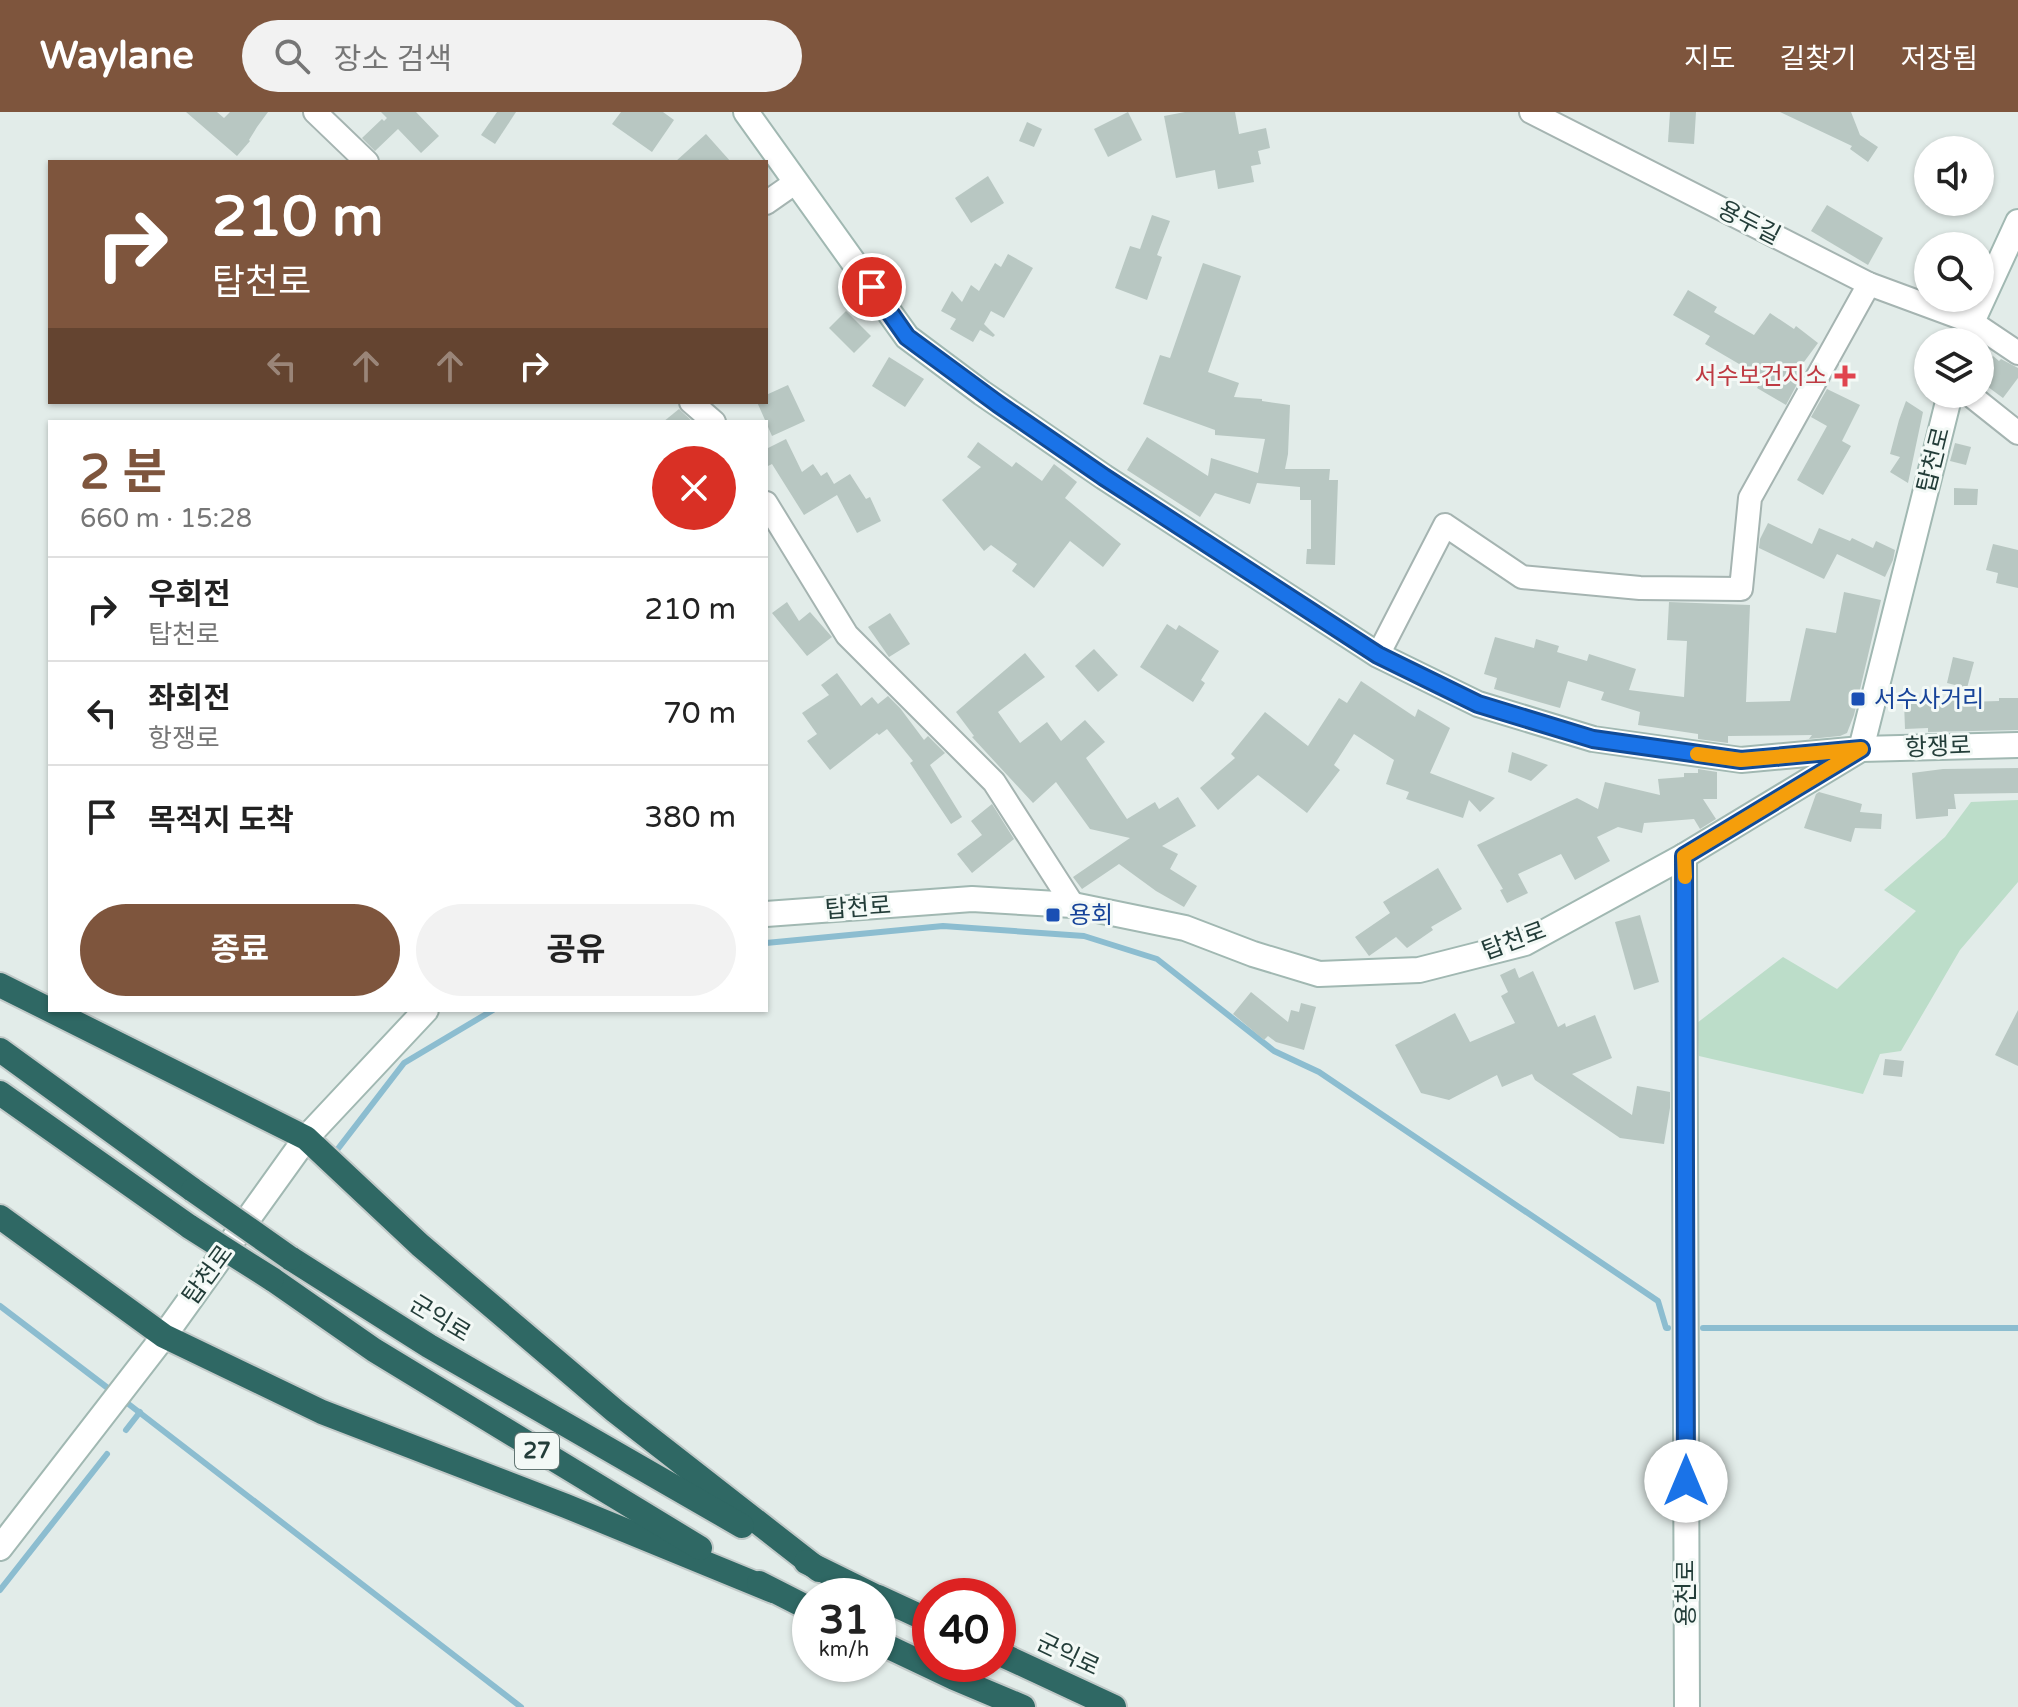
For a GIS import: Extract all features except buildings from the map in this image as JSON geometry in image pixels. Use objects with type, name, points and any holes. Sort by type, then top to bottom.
[{"type":"highway","points":[[0,985],[48,1009]]},
{"type":"highway","points":[[54,1012],[306,1138],[420,1245],[615,1411],[819,1570]]},
{"type":"highway","name":"군익로","points":[[0,1050],[290,1258],[429,1346],[836,1578]]},
{"type":"highway","name":"27","points":[[0,1093],[190,1227],[374,1350],[533,1448],[792,1600]]},
{"type":"highway","points":[[0,1217],[164,1336],[322,1412],[566,1506],[773,1591]]},
{"type":"highway","points":[[896,1651],[1023,1707]]},
{"type":"highway","name":"군익로","points":[[1016,1661],[1114,1707]]},
{"type":"street","points":[[315,112],[365,160]]},
{"type":"street","name":"항쟁로","points":[[746,112],[907,337],[1104,477],[1378,655],[1478,704],[1593,739],[1741,760],[1861,749],[2018,745]]},
{"type":"street","name":"용두길","points":[[1531,112],[1961,328]]},
{"type":"street","points":[[768,202],[796,182]]},
{"type":"street","points":[[1971,328],[2018,222]]},
{"type":"street","points":[[1378,655],[1445,525],[1522,577],[1640,588],[1741,589],[1750,498],[1869,284]]},
{"type":"street","name":"용두길","points":[[1994,343],[2018,353]]},
{"type":"street","points":[[693,404],[712,420]]},
{"type":"street","name":"탑천로","points":[[768,914],[972,899],[1073,905],[1185,928],[1253,954],[1319,974],[1419,970],[1525,943],[1684,856],[1861,749],[1946,408]]},
{"type":"street","points":[[1987,408],[2018,433]]},
{"type":"street","points":[[768,506],[847,635],[994,782],[1073,905]]},
{"type":"street","name":"용천로","points":[[1684,856],[1687,1707]]},
{"type":"street","name":"탑천로","points":[[0,1548],[164,1336],[306,1138],[424,1012]]},
{"type":"green space","points":[[2018,800],[2018,882],[1960,950],[1901,1051],[1880,1054],[1863,1094],[1699,1056],[1697,1023],[1783,957],[1837,989],[1916,911],[1884,890],[1945,837],[1971,802]]},
{"type":"waterway","points":[[768,943],[943,926],[1084,936],[1157,959],[1274,1051],[1319,1072],[1658,1301],[1668,1328]]},
{"type":"waterway","points":[[337,1150],[404,1063],[490,1012]]},
{"type":"waterway","points":[[0,1306],[113,1392]]},
{"type":"waterway","points":[[1703,1328],[2018,1328]]},
{"type":"waterway","points":[[122,1399],[521,1707]]},
{"type":"waterway","points":[[126,1430],[140,1412]]},
{"type":"waterway","points":[[0,1590],[107,1454]]},
{"type":"slow traffic","points":[[1685,877],[1684,856],[1861,749],[1741,760],[1697,754]]},
{"type":"place","name":"서수보건지소","points":[[1845,376]]},
{"type":"place","name":"서수사거리","points":[[1858,699]]},
{"type":"place","name":"용회","points":[[1053,915]]},
{"type":"route","points":[[872,287],[907,337],[1104,477],[1378,655],[1478,704],[1593,739],[1741,760],[1861,749],[1684,856],[1686,1481]]}]
